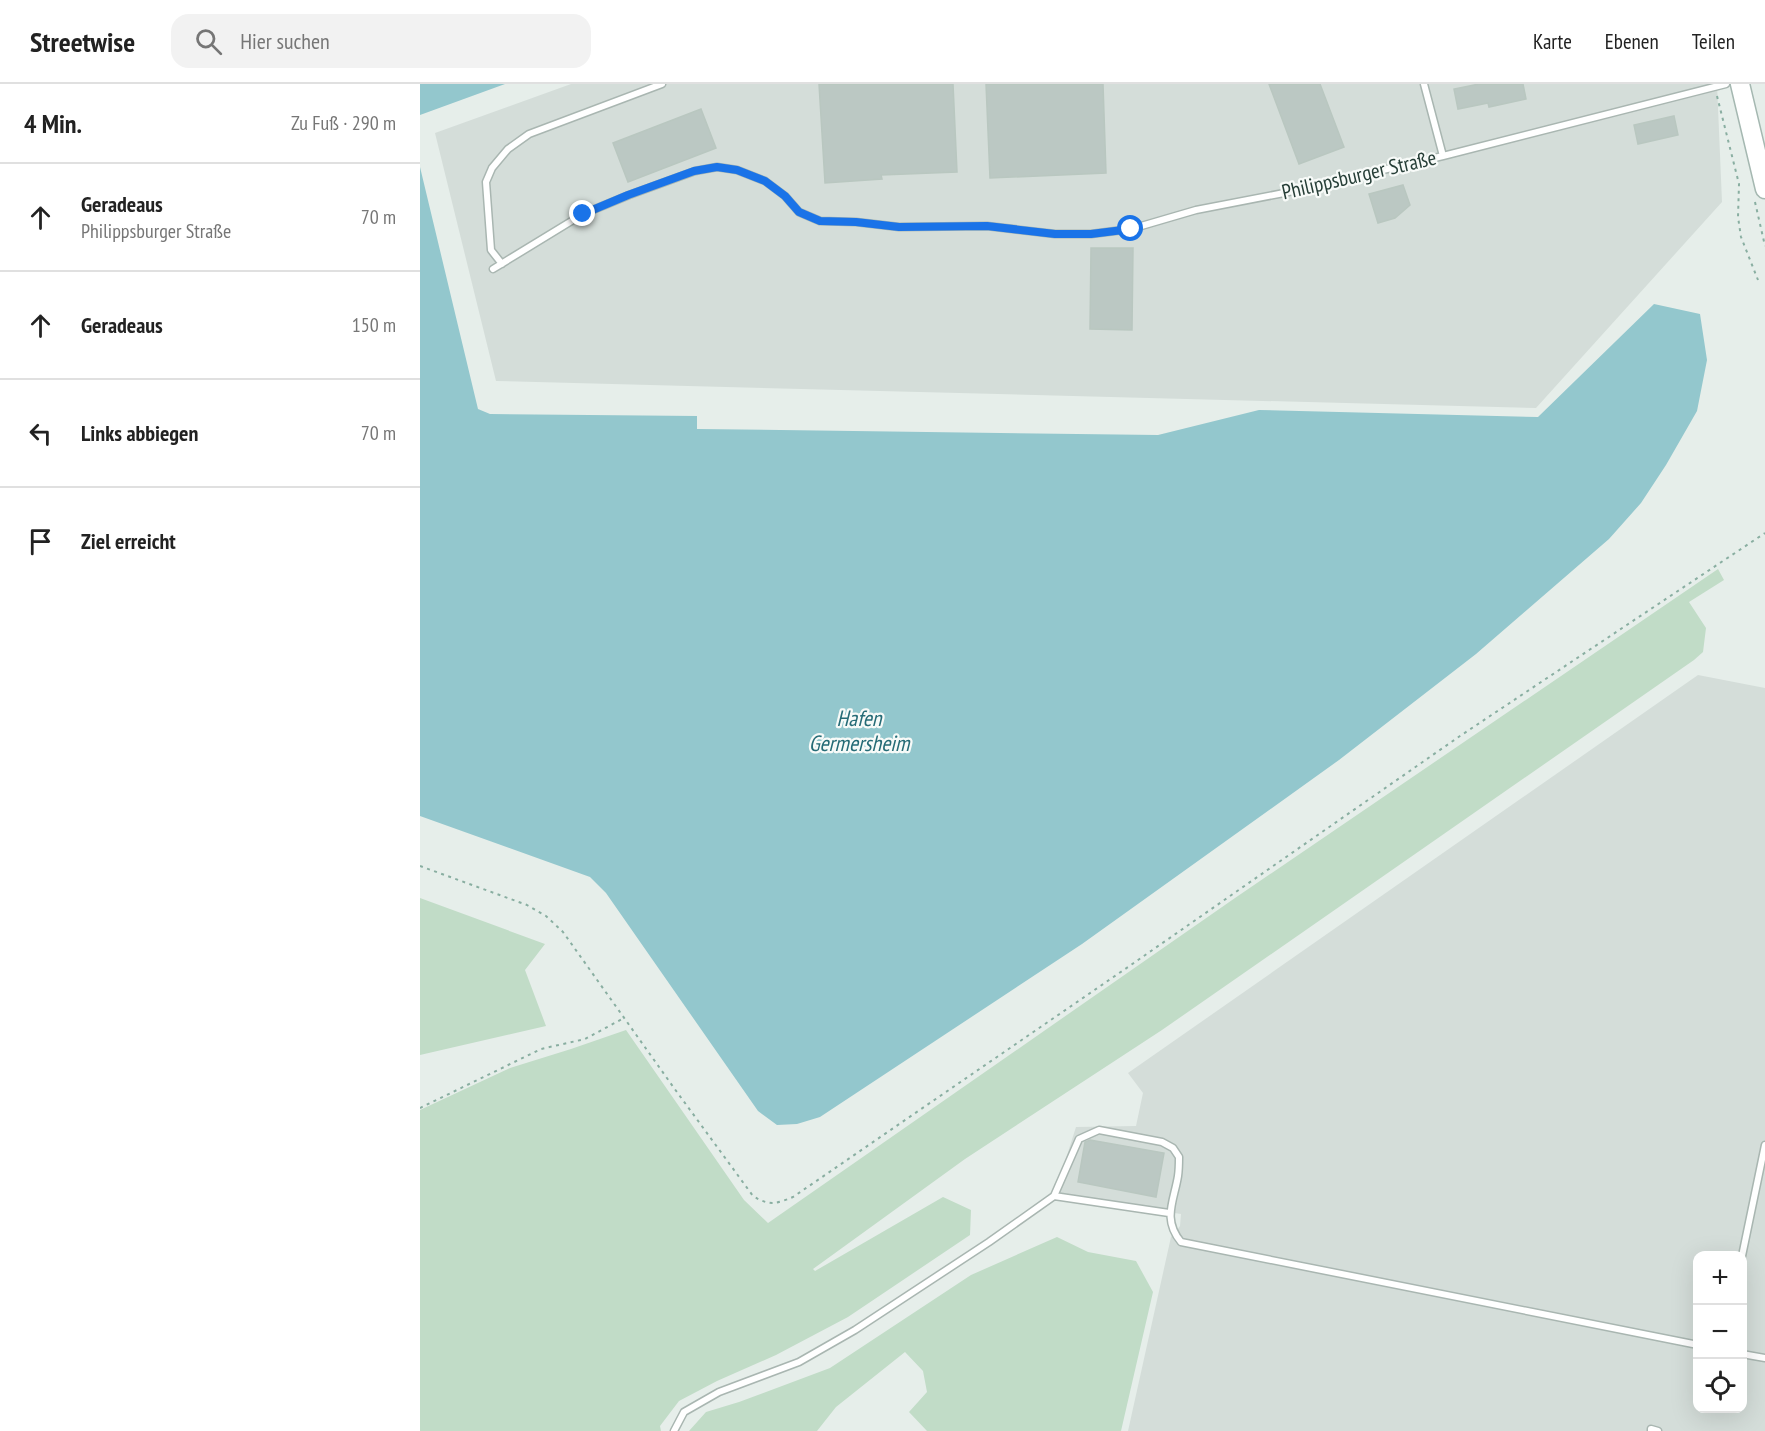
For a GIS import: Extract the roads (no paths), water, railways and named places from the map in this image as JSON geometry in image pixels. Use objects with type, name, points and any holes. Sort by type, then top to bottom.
[{"type":"street","points":[[1740,84],[1765,189]]},
{"type":"lane","points":[[502,264],[491,250],[486,182],[492,168],[508,149],[529,134],[662,84]]},
{"type":"lane","points":[[1425,84],[1443,156]]},
{"type":"lane","name":"Philippsburger Straße","points":[[493,269],[583,214],[694,171],[717,167],[737,170],[765,181],[785,196],[799,212],[820,221],[899,227],[987,226],[1055,234],[1091,234],[1131,229],[1196,210],[1284,193],[1443,156],[1726,84]]},
{"type":"lane","points":[[674,1431],[684,1412],[719,1392],[799,1362],[855,1330],[980,1248],[1054,1196],[1079,1139],[1099,1130],[1162,1142],[1173,1148],[1179,1157],[1179,1175],[1169,1213],[1174,1233],[1181,1242],[1693,1344]]},
{"type":"lane","points":[[1743,1251],[1765,1145]]},
{"type":"lane","points":[[1054,1196],[1169,1213]]},
{"type":"lane","points":[[1747,1355],[1765,1358]]},
{"type":"lane","points":[[1651,1431],[1651,1429],[1658,1431]]},
{"type":"water","points":[[420,84],[505,84],[420,115]]},
{"type":"water","name":"Hafen Germersheim","points":[[420,167],[478,409],[490,414],[697,416],[697,429],[1158,435],[1259,410],[1538,417],[1654,304],[1700,314],[1707,360],[1697,411],[1641,503],[1609,539],[1476,654],[1339,760],[1082,944],[820,1117],[797,1124],[777,1125],[758,1111],[606,893],[590,877],[420,816]]}]
